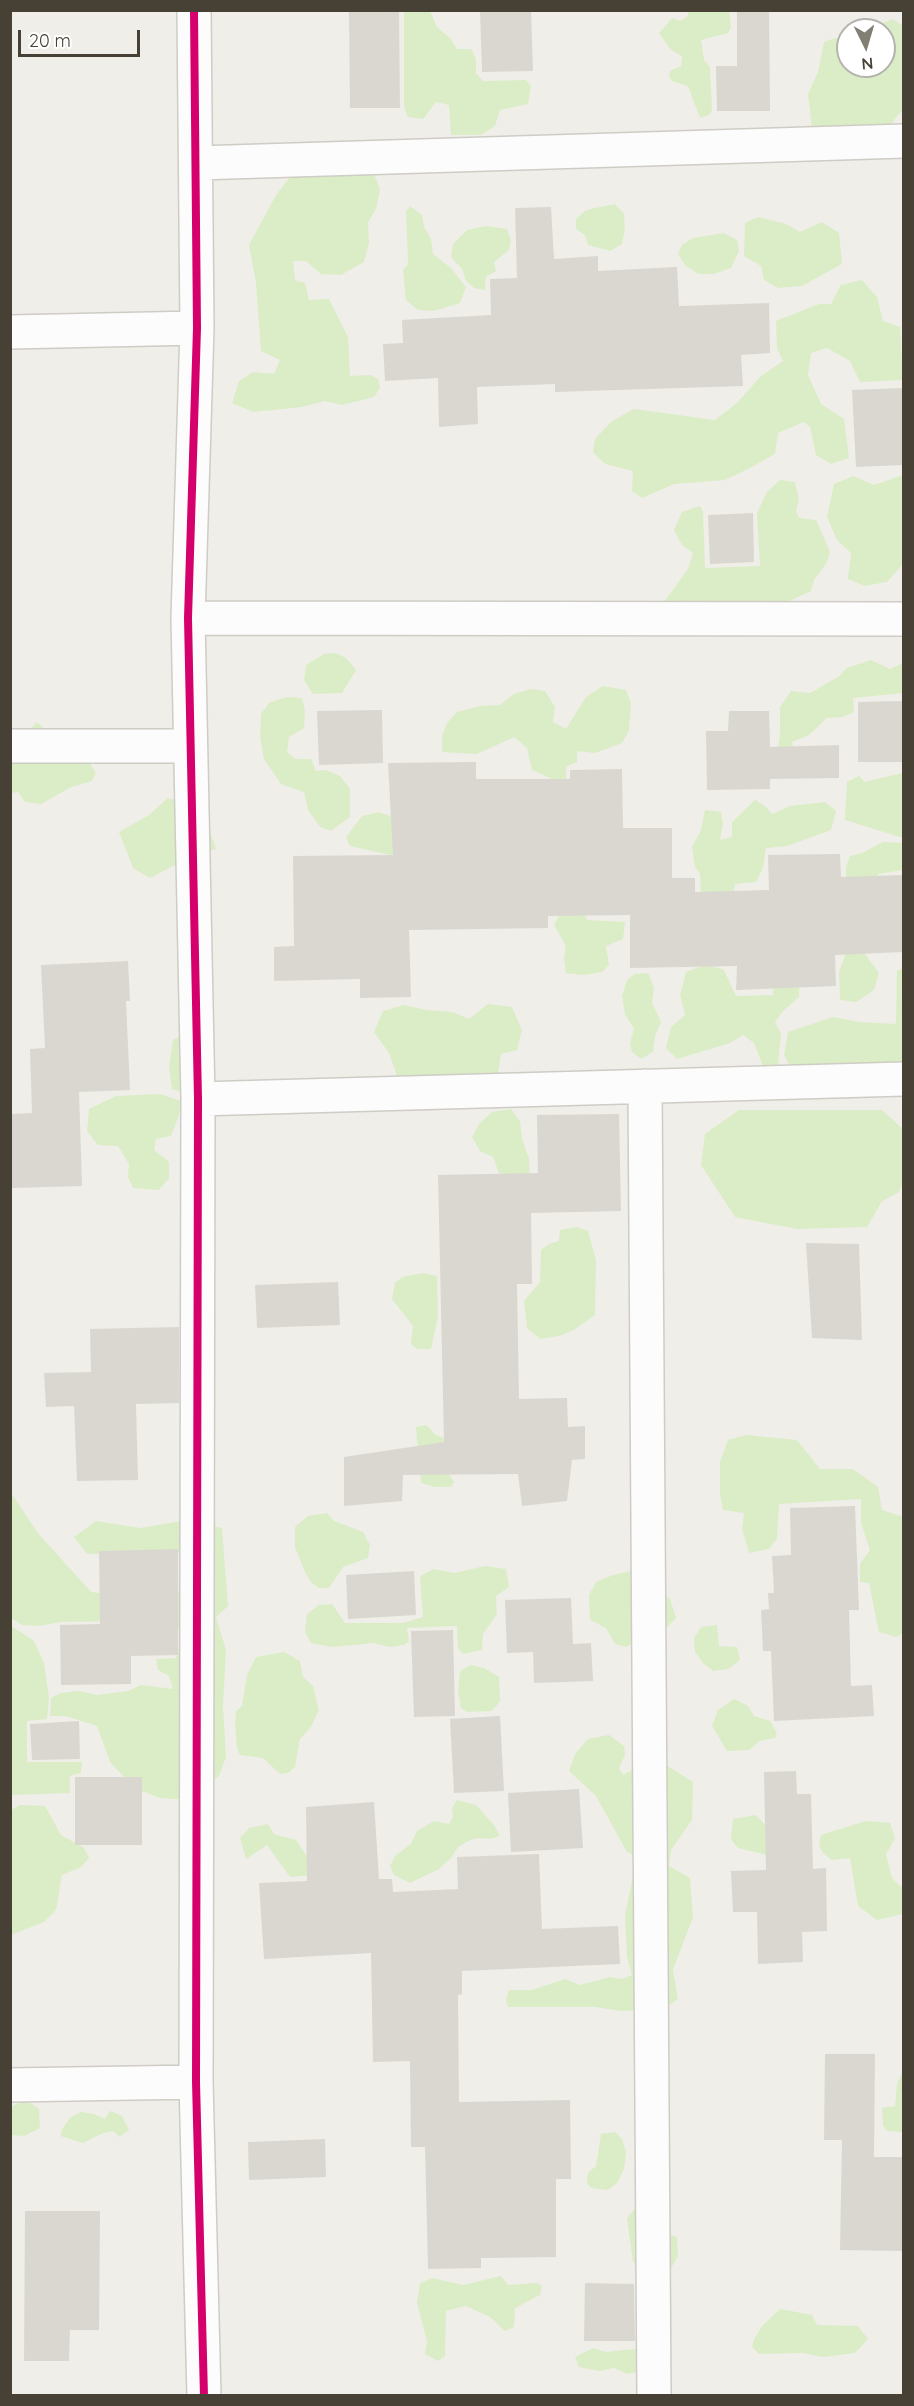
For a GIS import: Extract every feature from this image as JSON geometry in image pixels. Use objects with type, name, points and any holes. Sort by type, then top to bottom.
[{"type":"street","points":[[194,10],[197,328],[188,618],[198,1099],[196,2082],[204,2396]]},
{"type":"street","points":[[197,163],[903,141]]},
{"type":"street","points":[[10,332],[197,328]]},
{"type":"street","points":[[188,618],[903,619]]},
{"type":"street","points":[[10,747],[189,746]]},
{"type":"street","points":[[198,1099],[903,1079]]},
{"type":"street","points":[[645,1086],[654,2396]]},
{"type":"street","points":[[10,2085],[196,2082]]},
{"type":"green space","points":[[404,11],[430,11],[437,27],[450,38],[457,49],[471,49],[476,59],[476,73],[483,81],[526,80],[531,86],[528,104],[500,110],[495,126],[481,135],[451,135],[449,105],[436,102],[423,119],[408,117],[404,107]]},
{"type":"green space","points":[[688,11],[729,11],[731,27],[728,33],[701,40],[704,60],[710,67],[712,110],[709,115],[700,118],[688,86],[672,81],[669,76],[670,71],[681,66],[682,56],[671,50],[659,33],[672,18],[681,21],[688,16]]},
{"type":"green space","points":[[896,21],[903,26],[903,109],[891,124],[869,132],[812,129],[808,94],[818,72],[824,42],[835,38],[836,78],[896,78]]},
{"type":"green space","points":[[372,169],[380,189],[376,209],[368,222],[369,243],[364,262],[341,275],[321,274],[306,261],[293,261],[295,280],[305,283],[309,300],[329,299],[348,337],[350,376],[370,375],[378,379],[380,388],[374,397],[342,405],[325,401],[302,407],[253,412],[232,403],[239,381],[253,372],[274,374],[280,360],[261,351],[256,283],[249,245],[276,195],[294,172]]},
{"type":"green space","points":[[615,204],[624,214],[625,228],[622,244],[610,251],[588,245],[585,235],[576,229],[576,219],[586,210]]},
{"type":"green space","points":[[410,206],[422,215],[424,227],[431,239],[433,254],[451,268],[466,287],[460,303],[434,311],[418,310],[406,300],[403,270],[408,264],[406,211]]},
{"type":"green space","points":[[758,217],[786,224],[800,232],[822,222],[839,233],[842,264],[802,286],[778,288],[764,280],[761,266],[744,256],[745,223]]},
{"type":"green space","points":[[486,226],[507,229],[511,240],[509,250],[494,262],[496,271],[486,277],[485,290],[474,288],[466,281],[462,269],[451,257],[453,244],[467,230]]},
{"type":"green space","points":[[724,233],[737,240],[739,251],[731,268],[714,274],[698,274],[685,265],[678,254],[682,245],[693,238]]},
{"type":"green space","points":[[862,280],[877,297],[883,321],[900,327],[903,380],[860,382],[850,361],[827,348],[811,353],[808,375],[821,404],[844,419],[849,458],[831,464],[816,455],[810,427],[804,422],[778,433],[775,454],[725,480],[674,484],[642,498],[632,491],[633,471],[605,464],[593,452],[595,439],[612,421],[634,409],[715,420],[737,403],[760,377],[783,361],[777,348],[776,321],[819,304],[831,304],[841,285]]},
{"type":"green space","points":[[903,475],[903,564],[887,582],[864,586],[848,579],[851,553],[837,540],[827,517],[834,484],[853,476],[874,485]]},
{"type":"green space","points":[[780,480],[795,482],[799,499],[796,511],[799,518],[816,520],[830,552],[826,564],[814,580],[811,591],[787,602],[778,611],[664,602],[688,569],[693,553],[682,545],[674,530],[682,512],[700,506],[703,512],[705,568],[760,566],[757,513],[767,492]]},
{"type":"green space","points":[[335,653],[346,658],[356,670],[342,693],[313,694],[304,680],[306,665],[324,654]]},
{"type":"green space","points":[[871,660],[890,669],[903,663],[903,693],[853,698],[854,712],[843,717],[827,718],[809,735],[792,742],[794,752],[777,756],[780,707],[791,691],[810,693],[838,677],[847,668]]},
{"type":"green space","points":[[603,686],[626,690],[631,703],[629,731],[622,743],[595,753],[577,751],[577,762],[566,767],[567,809],[552,800],[550,778],[532,770],[527,748],[514,737],[477,754],[442,752],[442,736],[447,723],[457,712],[480,706],[500,705],[514,694],[531,689],[545,691],[555,707],[553,722],[566,729],[586,697]]},
{"type":"green space","points":[[286,697],[302,698],[305,712],[304,728],[289,737],[287,752],[295,759],[311,759],[316,771],[326,770],[340,776],[350,789],[350,817],[331,831],[320,827],[308,810],[304,792],[281,784],[264,759],[260,737],[261,714],[269,703]]},
{"type":"green space","points":[[37,722],[62,746],[84,754],[96,773],[92,781],[71,787],[41,804],[25,802],[18,792],[11,793],[11,748]]},
{"type":"green space","points":[[902,773],[903,838],[845,820],[847,782],[859,776],[865,782]]},
{"type":"green space","points":[[168,798],[201,806],[216,849],[186,856],[175,865],[150,878],[133,868],[119,832],[149,815]]},
{"type":"green space","points":[[755,800],[772,814],[790,806],[825,802],[836,811],[831,830],[787,846],[766,848],[763,868],[756,882],[735,884],[732,906],[701,897],[700,874],[695,867],[692,847],[701,830],[705,810],[721,812],[723,824],[720,840],[732,837],[732,822]]},
{"type":"green space","points":[[379,812],[401,820],[409,852],[390,855],[350,846],[346,837],[362,816]]},
{"type":"green space","points":[[883,842],[903,843],[903,870],[878,874],[875,889],[875,942],[865,954],[879,973],[874,990],[856,1002],[840,1000],[839,972],[847,950],[846,867],[850,856],[862,853]]},
{"type":"green space","points":[[584,911],[587,920],[625,922],[623,939],[606,946],[609,965],[602,972],[584,975],[566,973],[564,959],[566,946],[554,925],[560,914]]},
{"type":"green space","points":[[712,966],[724,970],[736,996],[773,995],[774,978],[800,969],[799,997],[783,1011],[775,1022],[781,1034],[778,1065],[771,1069],[763,1066],[754,1043],[743,1035],[730,1043],[677,1059],[666,1048],[671,1027],[685,1015],[680,995],[686,972],[699,967]]},
{"type":"green space","points":[[903,968],[903,1076],[790,1066],[784,1055],[788,1032],[833,1017],[859,1022],[896,1024],[897,971]]},
{"type":"green space","points":[[648,973],[654,988],[652,1003],[661,1022],[655,1036],[653,1052],[641,1059],[632,1052],[630,1043],[634,1029],[625,1014],[622,996],[627,980],[635,974]]},
{"type":"green space","points":[[488,1004],[512,1007],[522,1030],[517,1050],[501,1054],[498,1074],[406,1101],[389,1053],[374,1032],[383,1011],[404,1005],[452,1012],[469,1019]]},
{"type":"green space","points":[[185,1033],[182,1092],[172,1089],[169,1067],[173,1040]]},
{"type":"green space","points":[[160,1094],[181,1101],[179,1115],[171,1136],[156,1139],[154,1150],[169,1162],[169,1178],[159,1190],[133,1188],[128,1177],[129,1164],[118,1146],[98,1145],[87,1131],[89,1109],[116,1096]]},
{"type":"green space","points":[[511,1109],[520,1121],[522,1139],[529,1159],[530,1185],[501,1199],[499,1173],[493,1157],[480,1151],[472,1137],[480,1123],[492,1112]]},
{"type":"green space","points":[[739,1110],[882,1110],[903,1129],[903,1181],[899,1192],[882,1201],[867,1227],[797,1229],[735,1217],[701,1165],[705,1134]]},
{"type":"green space","points":[[577,1227],[588,1231],[596,1260],[595,1315],[574,1330],[559,1336],[540,1339],[527,1328],[524,1301],[540,1282],[541,1250],[559,1241],[560,1230]]},
{"type":"green space","points":[[423,1273],[437,1276],[438,1316],[431,1349],[417,1349],[411,1344],[413,1326],[392,1299],[395,1283],[402,1277]]},
{"type":"green space","points":[[426,1425],[436,1435],[446,1439],[448,1473],[454,1482],[451,1487],[435,1487],[421,1483],[416,1427]]},
{"type":"green space","points":[[746,1435],[797,1440],[820,1469],[853,1469],[878,1487],[882,1510],[901,1516],[904,1521],[903,1633],[896,1637],[879,1632],[869,1583],[860,1582],[860,1564],[870,1550],[861,1523],[861,1499],[779,1504],[777,1539],[769,1549],[749,1553],[742,1529],[744,1513],[723,1510],[720,1495],[720,1462],[728,1440]]},
{"type":"green space","points":[[10,1491],[37,1532],[91,1592],[115,1595],[130,1621],[60,1622],[39,1626],[22,1625],[11,1618]]},
{"type":"green space","points":[[327,1513],[334,1521],[363,1532],[370,1545],[368,1558],[343,1567],[329,1588],[319,1588],[311,1582],[305,1572],[295,1547],[295,1527],[308,1516]]},
{"type":"green space","points":[[188,1520],[222,1528],[228,1606],[216,1617],[226,1650],[223,1707],[226,1757],[219,1776],[187,1800],[160,1798],[134,1788],[110,1762],[97,1726],[66,1716],[50,1716],[51,1698],[61,1693],[79,1691],[97,1695],[128,1691],[141,1685],[173,1689],[169,1676],[158,1670],[156,1659],[176,1658],[183,1634],[154,1602],[191,1585],[183,1552],[87,1554],[74,1537],[96,1521],[140,1528]]},
{"type":"green space","points":[[485,1566],[506,1569],[509,1587],[496,1596],[497,1614],[483,1634],[482,1650],[463,1654],[458,1648],[457,1626],[407,1628],[409,1642],[389,1647],[374,1643],[332,1647],[311,1643],[305,1632],[307,1614],[319,1605],[332,1604],[345,1623],[403,1623],[423,1617],[420,1576],[434,1569],[454,1573]]},
{"type":"green space","points":[[640,1569],[670,1599],[676,1618],[667,1627],[626,1647],[615,1644],[606,1628],[590,1620],[589,1595],[596,1582],[613,1575]]},
{"type":"green space","points":[[10,1625],[34,1641],[44,1663],[49,1698],[47,1719],[27,1721],[27,1762],[82,1762],[81,1773],[70,1776],[70,1793],[11,1795]]},
{"type":"green space","points":[[717,1625],[719,1646],[737,1647],[740,1660],[728,1669],[713,1671],[695,1652],[694,1638],[701,1627]]},
{"type":"green space","points":[[284,1652],[300,1661],[303,1677],[313,1686],[319,1710],[311,1727],[300,1739],[295,1767],[288,1773],[280,1774],[263,1758],[240,1755],[237,1748],[235,1725],[236,1711],[242,1706],[247,1675],[256,1657]]},
{"type":"green space","points":[[471,1665],[484,1668],[499,1677],[500,1701],[492,1711],[468,1712],[461,1708],[458,1692],[460,1671]]},
{"type":"green space","points":[[734,1699],[748,1706],[754,1716],[770,1721],[777,1733],[775,1738],[760,1741],[749,1750],[727,1751],[712,1726],[718,1710]]},
{"type":"green space","points":[[609,1735],[624,1746],[625,1755],[619,1768],[623,1775],[655,1758],[693,1782],[692,1820],[671,1850],[669,1866],[690,1878],[693,1917],[673,1970],[678,1999],[664,2009],[621,2011],[595,2007],[508,2007],[506,2000],[509,1990],[532,1990],[565,1979],[580,1985],[610,1977],[622,1979],[632,1975],[627,1957],[625,1916],[632,1880],[645,1869],[644,1861],[627,1852],[596,1796],[569,1771],[575,1754],[588,1739]]},
{"type":"green space","points":[[457,1800],[476,1805],[494,1825],[500,1836],[470,1840],[458,1847],[451,1858],[439,1869],[410,1883],[394,1875],[390,1866],[395,1856],[411,1844],[417,1831],[434,1821],[449,1824],[453,1817],[452,1808]]},
{"type":"green space","points":[[20,1805],[45,1806],[61,1835],[84,1848],[89,1858],[81,1867],[62,1875],[56,1910],[44,1922],[11,1935],[11,1810]]},
{"type":"green space","points":[[756,1815],[771,1831],[775,1857],[738,1848],[731,1839],[733,1819]]},
{"type":"green space","points":[[866,1821],[890,1823],[895,1838],[886,1854],[892,1878],[903,1889],[903,1914],[877,1920],[858,1906],[850,1858],[832,1860],[819,1846],[821,1835]]},
{"type":"green space","points":[[268,1824],[274,1834],[296,1840],[310,1861],[311,1875],[290,1877],[267,1845],[246,1859],[240,1838],[249,1828]]},
{"type":"green space","points":[[903,2070],[903,2132],[887,2131],[883,2125],[882,2108],[895,2106],[897,2084]]},
{"type":"green space","points":[[26,2100],[39,2109],[40,2128],[24,2136],[11,2135],[10,2107]]},
{"type":"green space","points":[[110,2111],[122,2116],[129,2130],[119,2137],[113,2131],[103,2133],[83,2143],[61,2136],[62,2129],[71,2117],[81,2112],[105,2119]]},
{"type":"green space","points":[[615,2132],[622,2139],[626,2152],[624,2169],[617,2183],[608,2190],[591,2188],[587,2183],[588,2173],[596,2166],[601,2134]]},
{"type":"green space","points":[[635,2208],[647,2208],[657,2230],[677,2237],[678,2256],[671,2268],[647,2272],[633,2262],[627,2218]]},
{"type":"green space","points":[[501,2276],[508,2285],[537,2283],[542,2286],[540,2295],[515,2308],[514,2327],[505,2331],[490,2317],[466,2306],[446,2311],[445,2356],[438,2361],[425,2354],[427,2341],[417,2303],[420,2283],[432,2278],[463,2285]]},
{"type":"green space","points":[[780,2309],[812,2315],[817,2325],[858,2326],[868,2339],[855,2353],[823,2357],[803,2353],[759,2354],[752,2347],[754,2339],[763,2325]]},
{"type":"green space","points":[[593,2348],[606,2352],[645,2348],[647,2370],[627,2374],[614,2368],[599,2371],[579,2367],[575,2357]]},
{"type":"building","points":[[349,10],[399,10],[400,108],[350,108]]},
{"type":"building","points":[[480,10],[531,10],[533,71],[482,72]]},
{"type":"building","points":[[737,10],[769,10],[770,111],[717,111],[716,66],[737,66]]},
{"type":"building","points":[[551,207],[554,259],[598,256],[598,271],[677,267],[679,306],[769,303],[770,353],[741,355],[743,386],[555,392],[555,384],[477,387],[478,424],[439,427],[438,378],[385,381],[383,344],[403,343],[402,320],[491,315],[490,279],[517,278],[515,208]]},
{"type":"building","points":[[903,388],[903,465],[856,467],[852,390]]},
{"type":"building","points":[[753,513],[754,562],[710,564],[708,515]]},
{"type":"building","points":[[903,701],[903,762],[858,762],[858,702]]},
{"type":"building","points":[[382,710],[383,763],[319,765],[317,711]]},
{"type":"building","points":[[729,711],[769,711],[770,747],[839,745],[839,778],[770,779],[770,789],[707,790],[706,731],[728,731]]},
{"type":"building","points":[[476,762],[476,779],[570,779],[570,770],[622,769],[623,828],[672,828],[672,878],[695,878],[695,892],[769,890],[768,855],[840,854],[841,877],[903,875],[903,952],[835,955],[836,986],[736,990],[737,966],[630,968],[630,915],[548,916],[548,928],[409,930],[411,997],[360,998],[360,979],[274,981],[274,947],[294,946],[293,856],[393,855],[388,763]]},
{"type":"building","points":[[128,961],[130,1001],[126,1001],[130,1090],[79,1092],[82,1186],[12,1188],[10,1114],[32,1113],[30,1049],[45,1048],[41,965]]},
{"type":"building","points":[[619,1114],[621,1211],[531,1213],[532,1284],[517,1284],[519,1399],[567,1398],[568,1427],[585,1426],[585,1459],[572,1460],[567,1501],[522,1506],[518,1474],[403,1475],[402,1501],[344,1506],[344,1457],[444,1442],[438,1175],[538,1173],[537,1115]]},
{"type":"building","points":[[806,1243],[859,1244],[862,1340],[812,1338]]},
{"type":"building","points":[[338,1282],[340,1325],[257,1328],[255,1285]]},
{"type":"building","points":[[179,1327],[179,1403],[136,1404],[138,1480],[77,1481],[74,1406],[46,1407],[44,1373],[91,1372],[90,1329]]},
{"type":"building","points":[[855,1506],[859,1610],[849,1610],[851,1686],[872,1685],[874,1716],[774,1721],[771,1651],[763,1651],[761,1610],[769,1609],[768,1593],[774,1593],[772,1556],[791,1555],[790,1508]]},
{"type":"building","points":[[178,1549],[178,1655],[131,1656],[131,1684],[61,1685],[60,1625],[100,1624],[99,1551]]},
{"type":"building","points":[[414,1571],[416,1615],[348,1619],[346,1575]]},
{"type":"building","points":[[571,1598],[573,1644],[591,1643],[593,1681],[534,1683],[533,1652],[507,1653],[505,1600]]},
{"type":"building","points":[[453,1630],[455,1716],[414,1717],[411,1631]]},
{"type":"building","points":[[500,1716],[504,1791],[454,1793],[450,1719]]},
{"type":"building","points":[[79,1721],[80,1759],[32,1760],[30,1724]]},
{"type":"building","points":[[796,1771],[797,1794],[811,1794],[813,1869],[826,1868],[827,1931],[802,1932],[803,1962],[758,1964],[757,1912],[733,1912],[731,1871],[766,1870],[764,1772]]},
{"type":"building","points":[[75,1777],[142,1777],[142,1845],[75,1845]]},
{"type":"building","points":[[579,1789],[583,1848],[511,1852],[508,1793]]},
{"type":"building","points":[[374,1802],[379,1879],[392,1879],[393,1892],[458,1889],[457,1857],[539,1854],[542,1929],[618,1926],[620,1964],[462,1971],[462,1994],[458,1995],[459,2102],[570,2100],[571,2179],[556,2179],[556,2257],[481,2258],[481,2268],[428,2269],[425,2147],[411,2147],[410,2061],[373,2062],[371,1953],[264,1959],[259,1883],[307,1881],[306,1807]]},
{"type":"building","points":[[825,2054],[875,2054],[874,2157],[903,2157],[903,2251],[840,2250],[842,2140],[824,2140]]},
{"type":"building","points":[[325,2139],[326,2177],[249,2180],[248,2142]]},
{"type":"building","points":[[25,2211],[100,2211],[99,2330],[70,2330],[69,2361],[24,2361]]},
{"type":"building","points":[[585,2283],[634,2284],[635,2341],[584,2341]]},
{"type":"cycle path","points":[[194,10],[197,328],[188,618],[198,1099],[196,2082],[204,2396]]}]
